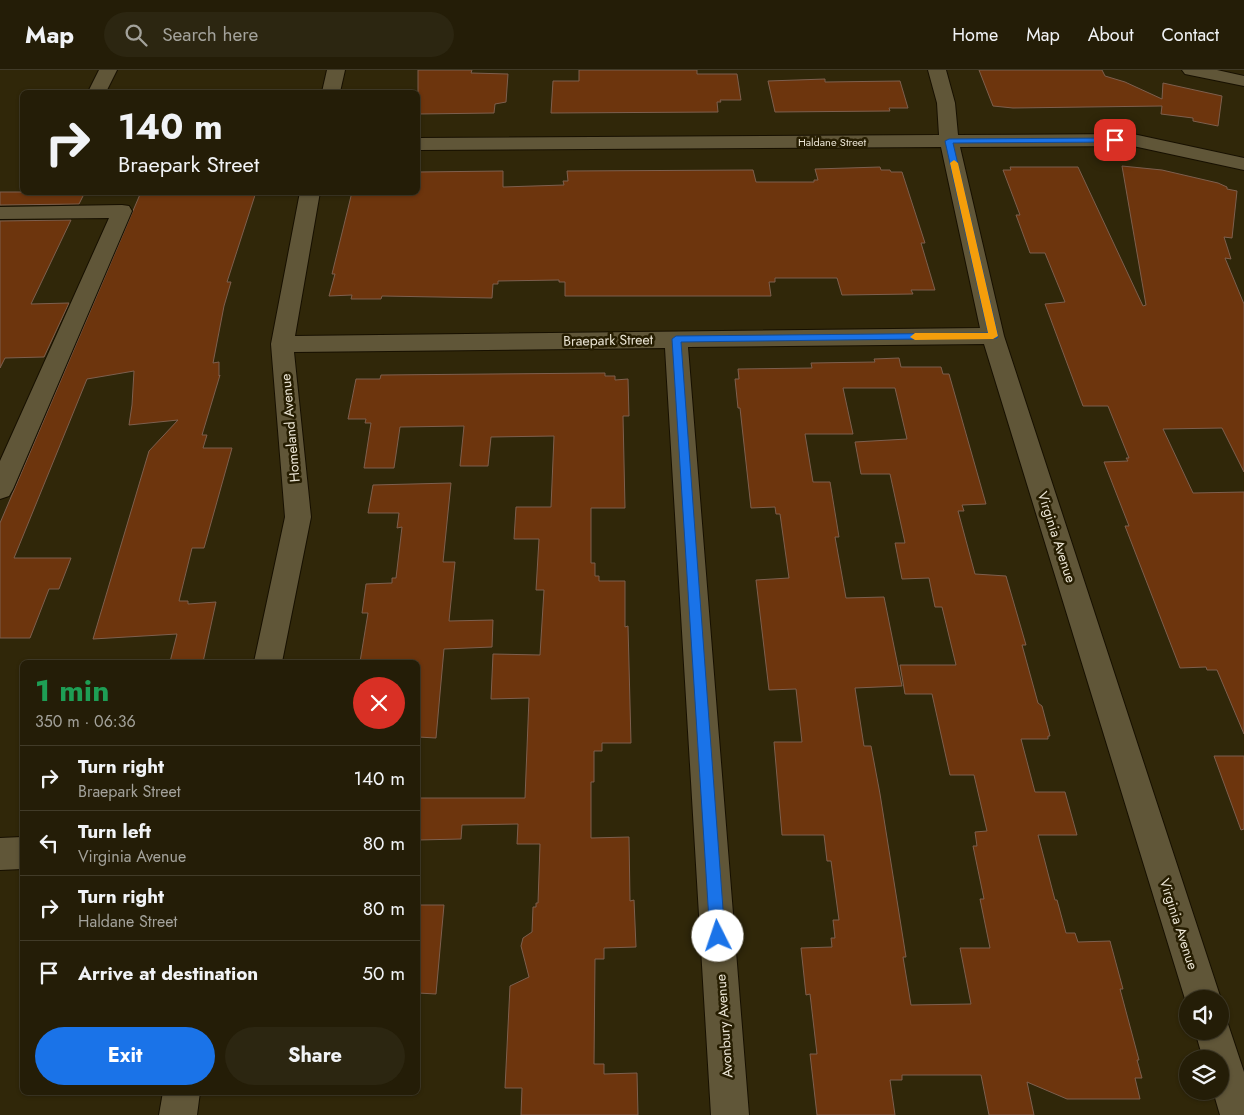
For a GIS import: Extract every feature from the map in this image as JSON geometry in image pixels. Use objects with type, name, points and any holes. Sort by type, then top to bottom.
[{"type":"street","points":[[98,90],[108,70]]},
{"type":"street","points":[[331,90],[336,70]]},
{"type":"street","name":"Virginia Avenue","points":[[937,70],[946,102],[949,141],[993,336],[1199,990]]},
{"type":"street","points":[[1191,70],[1239,77]]},
{"type":"street","name":"Haldane Street","points":[[420,144],[1133,140],[1244,164]]},
{"type":"street","name":"Homeland Avenue","points":[[268,660],[298,517],[282,344],[309,195]]},
{"type":"street","points":[[0,214],[122,211],[0,488]]},
{"type":"street","name":"Braepark Street","points":[[282,344],[993,336]]},
{"type":"street","name":"Avonbury Avenue","points":[[676,339],[730,1115]]},
{"type":"street","points":[[0,854],[20,853]]},
{"type":"street","points":[[1216,1040],[1239,1115]]},
{"type":"street","points":[[178,1115],[181,1095]]},
{"type":"building","points":[[418,70],[472,70],[471,73],[508,74],[506,102],[495,104],[494,113],[420,114],[420,90],[418,90]]},
{"type":"building","points":[[579,70],[697,70],[697,74],[737,74],[741,100],[720,100],[721,102],[717,102],[718,112],[551,113],[553,81],[579,81]]},
{"type":"building","points":[[979,70],[1102,70],[1105,76],[1125,82],[1162,99],[1163,83],[1222,96],[1218,126],[1193,121],[1193,118],[1161,114],[1162,106],[1013,108],[993,106]]},
{"type":"building","points":[[825,79],[825,82],[900,81],[908,108],[889,108],[890,111],[775,112],[768,81]]},
{"type":"building","points":[[1122,166],[1162,170],[1218,183],[1227,187],[1227,189],[1237,191],[1232,238],[1224,237],[1231,259],[1225,258],[1244,304],[1244,472],[1222,428],[1163,429],[1193,493],[1244,492],[1244,734],[1217,670],[1207,670],[1206,667],[1180,668],[1125,526],[1129,526],[1104,462],[1128,461],[1126,458],[1129,458],[1108,406],[1083,406],[1045,304],[1065,302],[1045,253],[1030,253],[1016,215],[1020,215],[1003,170],[1011,170],[1010,167],[1078,167],[1143,306],[1146,305]]},
{"type":"building","points":[[880,167],[881,170],[902,172],[925,243],[921,243],[935,290],[911,290],[913,294],[842,295],[837,278],[775,278],[775,282],[769,282],[771,296],[565,296],[565,282],[559,282],[559,280],[498,281],[498,284],[493,284],[492,298],[382,296],[381,299],[351,299],[352,295],[329,296],[335,274],[332,274],[351,195],[420,195],[420,172],[503,171],[503,187],[564,185],[563,181],[568,181],[567,171],[753,170],[756,182],[814,182],[814,180],[818,180],[815,169]]},
{"type":"building","points":[[0,192],[20,192],[20,195],[84,195],[79,204],[0,205]]},
{"type":"building","points":[[140,195],[255,195],[227,282],[231,282],[224,306],[213,363],[219,362],[220,375],[202,435],[207,435],[203,448],[232,448],[204,548],[192,548],[179,601],[188,601],[188,604],[216,602],[203,660],[170,660],[177,634],[93,639],[149,451],[178,420],[129,425],[134,371],[87,379],[14,558],[71,558],[59,589],[49,589],[30,638],[0,638],[0,523]]},
{"type":"building","points":[[71,220],[31,304],[69,303],[44,357],[5,358],[0,368],[0,221]]},
{"type":"building","points":[[899,358],[901,367],[941,367],[943,374],[949,374],[986,504],[962,505],[964,511],[958,511],[975,574],[1006,576],[1026,645],[1022,645],[1038,703],[1042,706],[1050,736],[1048,736],[1048,739],[1021,739],[1035,792],[1065,792],[1077,835],[1038,835],[1055,900],[1057,900],[1066,933],[1075,933],[1078,942],[1110,941],[1123,989],[1120,989],[1139,1060],[1137,1060],[1142,1078],[1135,1078],[1140,1099],[1067,1099],[1027,1082],[1034,1115],[989,1115],[981,1075],[902,1075],[902,1080],[890,1080],[895,1115],[817,1115],[810,1054],[817,1054],[810,994],[806,995],[801,948],[832,947],[831,938],[835,938],[833,920],[839,920],[831,861],[827,861],[824,835],[782,835],[774,742],[802,742],[796,689],[769,690],[756,580],[789,578],[780,514],[776,514],[775,507],[751,508],[735,379],[739,379],[738,369],[812,368],[811,363],[875,362],[874,359]],"holes":[[[843,388],[895,388],[907,439],[855,442],[861,474],[890,474],[905,543],[895,543],[902,579],[929,578],[935,607],[942,607],[956,665],[900,665],[905,694],[932,694],[950,775],[974,775],[987,831],[975,832],[977,846],[973,846],[984,899],[980,899],[990,948],[960,948],[971,1004],[911,1005],[903,957],[906,957],[880,794],[871,746],[864,746],[855,688],[902,686],[884,597],[846,598],[835,537],[839,537],[830,482],[813,482],[805,434],[853,434]]]},
{"type":"building","points":[[605,373],[605,376],[615,376],[615,380],[628,379],[629,416],[623,416],[625,508],[591,508],[591,563],[595,563],[595,576],[599,576],[599,581],[625,581],[625,627],[628,626],[631,743],[602,743],[602,751],[594,751],[594,782],[591,782],[591,838],[629,837],[630,901],[634,900],[636,947],[604,948],[604,959],[595,959],[594,1064],[604,1064],[604,1074],[637,1073],[638,1115],[521,1115],[522,1088],[505,1088],[510,986],[529,977],[521,946],[523,938],[532,932],[533,907],[536,907],[536,903],[538,903],[540,844],[517,844],[518,824],[462,825],[461,839],[420,840],[420,798],[525,798],[529,698],[491,699],[493,654],[540,655],[544,590],[536,590],[539,539],[514,539],[516,507],[551,507],[554,436],[491,437],[488,466],[460,466],[464,426],[400,427],[394,468],[364,468],[371,423],[365,423],[366,419],[348,419],[356,379],[380,379],[381,375]]},
{"type":"building","points":[[451,483],[443,562],[455,562],[449,621],[493,620],[492,647],[444,649],[436,738],[420,737],[420,660],[360,660],[368,613],[362,613],[366,584],[392,583],[392,578],[396,578],[402,527],[397,528],[399,513],[368,513],[373,485]]},
{"type":"building","points":[[1214,756],[1244,756],[1244,829],[1241,830]]},
{"type":"building","points":[[420,905],[444,905],[436,994],[420,993]]},
{"type":"slow traffic","points":[[915,337],[993,336],[954,163]]},
{"type":"route","points":[[718,936],[676,339],[993,336],[949,141],[1115,140]]}]
